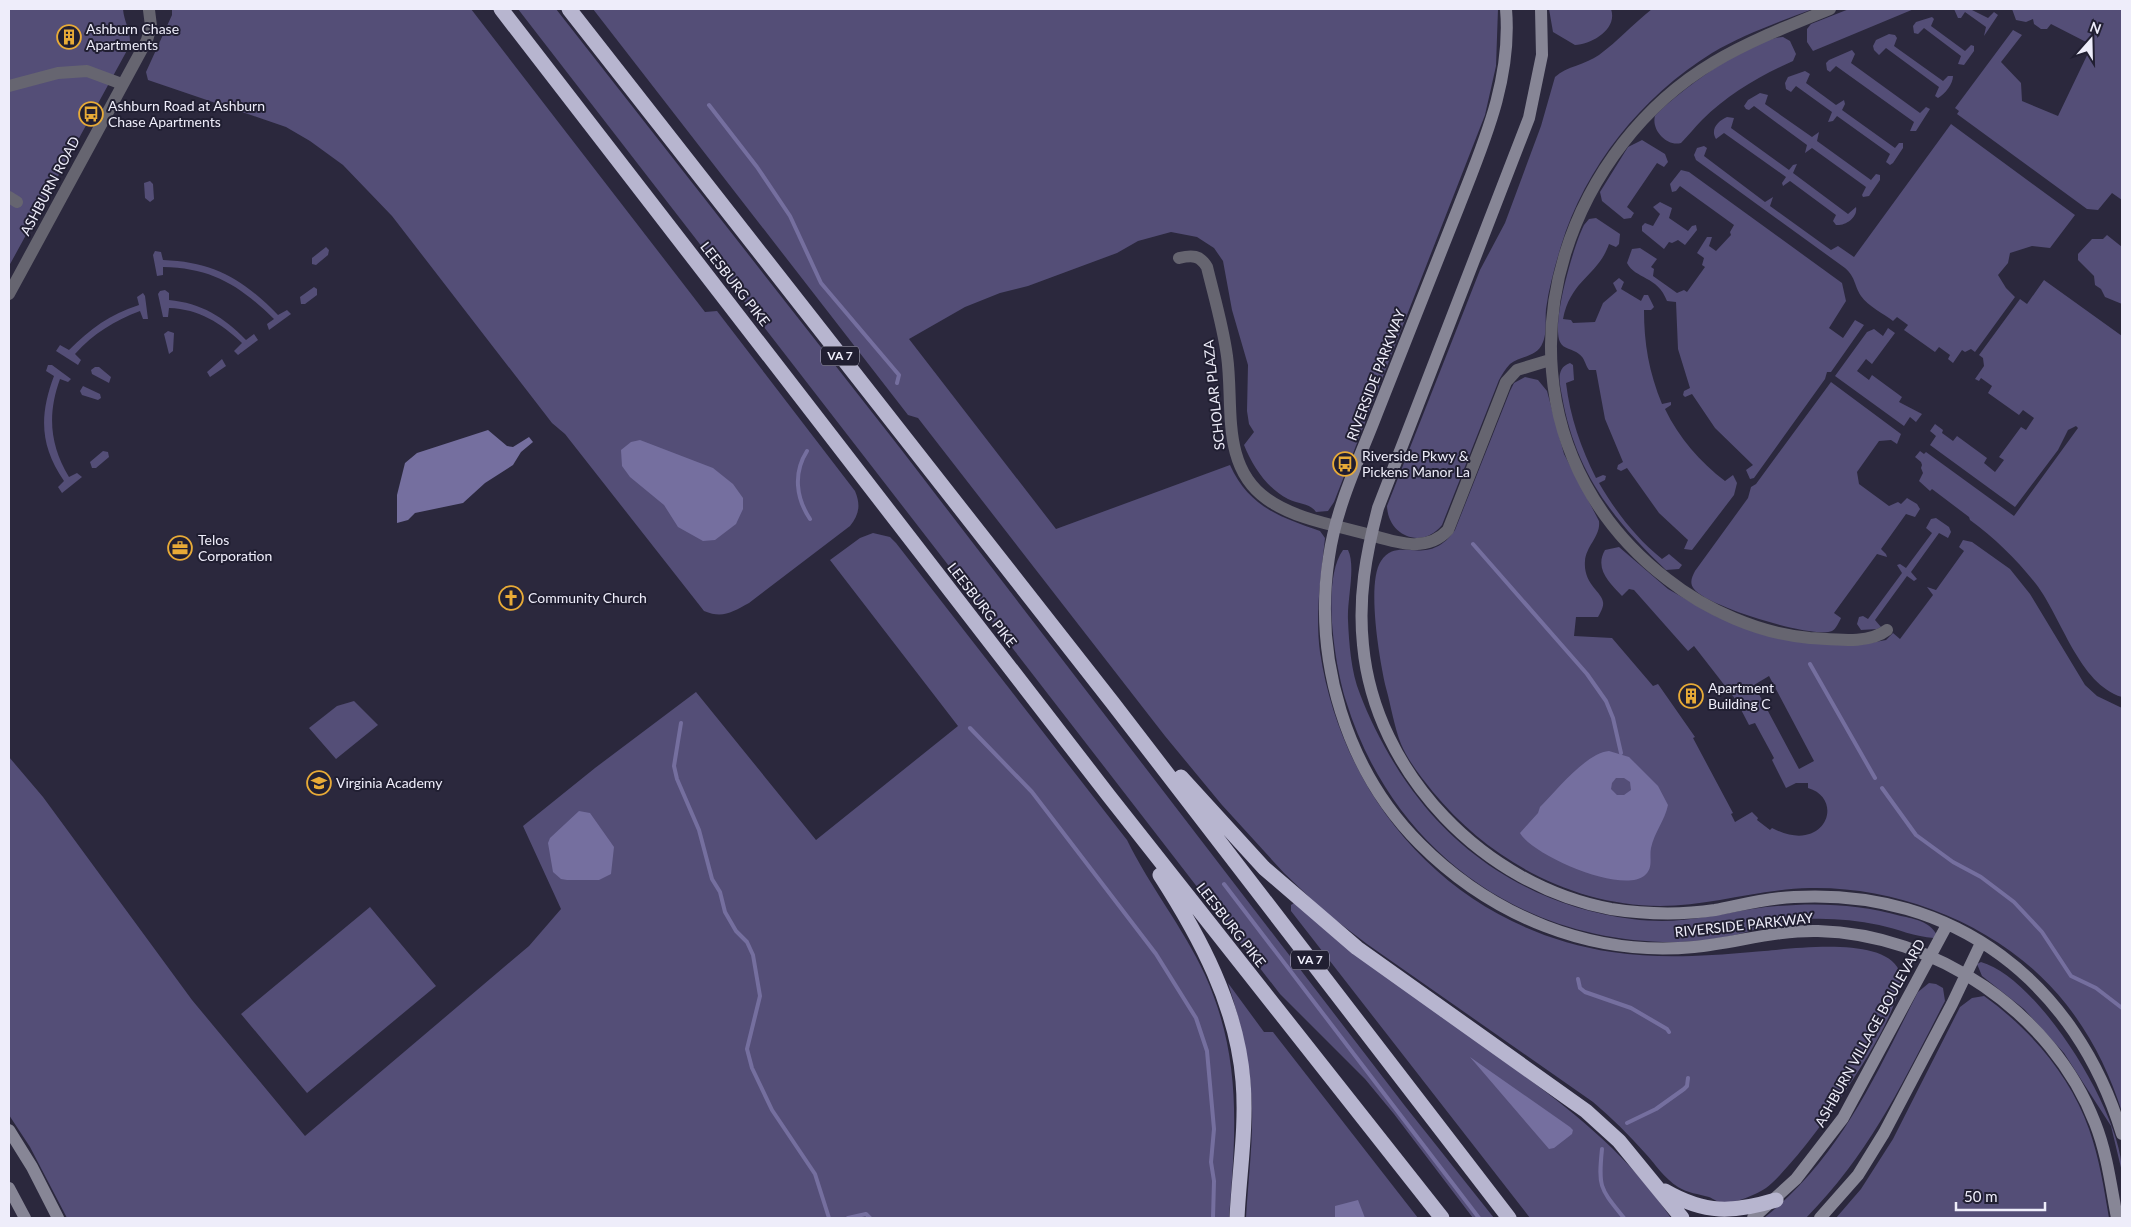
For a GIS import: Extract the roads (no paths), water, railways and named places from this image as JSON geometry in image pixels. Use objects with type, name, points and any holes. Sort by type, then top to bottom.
[{"type":"highway","points":[[497,9],[514,26]]},
{"type":"highway","name":"LEESBURG PIKE","points":[[500,9],[1109,796],[1442,1218]]},
{"type":"highway","name":"VA 7","points":[[569,9],[1112,702],[1509,1218]]},
{"type":"highway","points":[[1112,702],[1264,868],[1357,948],[1586,1112],[1618,1141],[1682,1218]]},
{"type":"highway","points":[[1109,796],[1181,908],[1220,982],[1231,1019],[1243,1081],[1237,1218]]},
{"type":"highway","points":[[1658,1187],[1684,1202],[1704,1208],[1729,1210],[1751,1207],[1776,1200]]},
{"type":"main road","name":"RIVERSIDE PARKWAY","points":[[1506,9],[1506,53],[1503,75],[1485,138],[1346,492],[1329,556],[1326,595],[1326,631],[1329,661],[1338,701],[1347,729],[1366,770],[1397,818],[1415,839],[1459,879],[1513,913],[1567,934],[1602,943],[1678,949],[1775,934],[1819,931],[1850,934],[1887,941],[1931,957],[1967,974],[1999,997],[2025,1020],[2052,1050],[2070,1075],[2089,1107],[2099,1133],[2117,1218]]},
{"type":"main road","name":"RIVERSIDE PARKWAY","points":[[1541,9],[1542,55],[1529,118],[1378,508],[1362,582],[1362,637],[1369,680],[1377,707],[1400,758],[1423,792],[1452,826],[1497,863],[1554,892],[1610,908],[1683,913],[1712,910],[1769,899],[1838,897],[1880,902],[1947,924],[2016,965],[2034,982],[2076,1031],[2097,1067],[2122,1134]]},
{"type":"main road","name":"ASHBURN VILLAGE BOULEVARD","points":[[1753,1218],[1776,1200],[1812,1160],[1843,1118],[1947,924]]},
{"type":"main road","points":[[1820,1218],[1858,1175],[1884,1133],[1967,974],[1981,943]]},
{"type":"main road","points":[[9,1130],[32,1167],[58,1218]]},
{"type":"main road","points":[[9,1188],[25,1218]]},
{"type":"street","points":[[1830,9],[1757,38],[1700,70],[1672,92],[1624,141],[1600,178],[1573,230],[1554,301],[1550,360],[1562,428],[1581,477],[1614,529],[1651,567],[1675,586],[1711,607],[1778,632],[1834,639],[1863,638],[1880,635],[1887,630]]},
{"type":"street","name":"ASHBURN ROAD","points":[[9,294],[147,40],[151,26],[149,10]]},
{"type":"street","points":[[9,86],[58,73],[87,71],[122,84]]},
{"type":"street","name":"SCHOLAR PLAZA","points":[[1179,258],[1199,257],[1207,267],[1227,353],[1231,437],[1238,462],[1257,490],[1272,502],[1300,515],[1336,526]]},
{"type":"street","points":[[1336,526],[1371,536],[1418,545],[1436,541],[1448,530],[1506,382],[1516,370],[1550,360]]},
{"type":"waterway","points":[[709,105],[757,167],[790,216],[821,283],[899,375],[897,383]]},
{"type":"waterway","points":[[807,451],[800,468],[798,485],[802,503],[810,519]]},
{"type":"waterway","points":[[1473,544],[1587,674],[1606,701],[1613,718],[1621,753]]},
{"type":"waterway","points":[[1810,664],[1875,778]]},
{"type":"waterway","points":[[681,723],[674,766],[677,779],[699,830],[712,879],[720,892],[725,912],[736,931],[747,942],[753,955],[760,996],[747,1049],[752,1068],[772,1110],[815,1174],[829,1218]]},
{"type":"waterway","points":[[970,728],[1032,792],[1156,954],[1196,1018],[1207,1051],[1214,1129],[1211,1162],[1214,1181],[1213,1218]]},
{"type":"waterway","points":[[1882,788],[1916,835],[1953,862],[1981,877],[2014,902],[2042,932],[2071,976],[2096,988],[2122,1008]]},
{"type":"waterway","points":[[1224,884],[1479,1218]]},
{"type":"waterway","points":[[1578,979],[1580,988],[1585,992],[1631,1008],[1669,1032]]},
{"type":"waterway","points":[[1627,1123],[1656,1109],[1684,1089],[1687,1086],[1688,1078]]},
{"type":"waterway","points":[[1602,1149],[1600,1172],[1602,1187],[1624,1218]]},
{"type":"waterway","points":[[848,1218],[866,1214],[870,1218]]},
{"type":"place","name":"Ashburn Chase Apartments","points":[[69,37]]},
{"type":"place","name":"Ashburn Road at Ashburn Chase Apartments","points":[[91,114]]},
{"type":"place","name":"Riverside Pkwy & Pickens Manor La","points":[[1345,464]]},
{"type":"place","name":"Telos Corporation","points":[[180,548]]},
{"type":"place","name":"Community Church","points":[[511,598]]},
{"type":"place","name":"Apartment Building C","points":[[1691,696]]},
{"type":"place","name":"Virginia Academy","points":[[319,783]]}]
